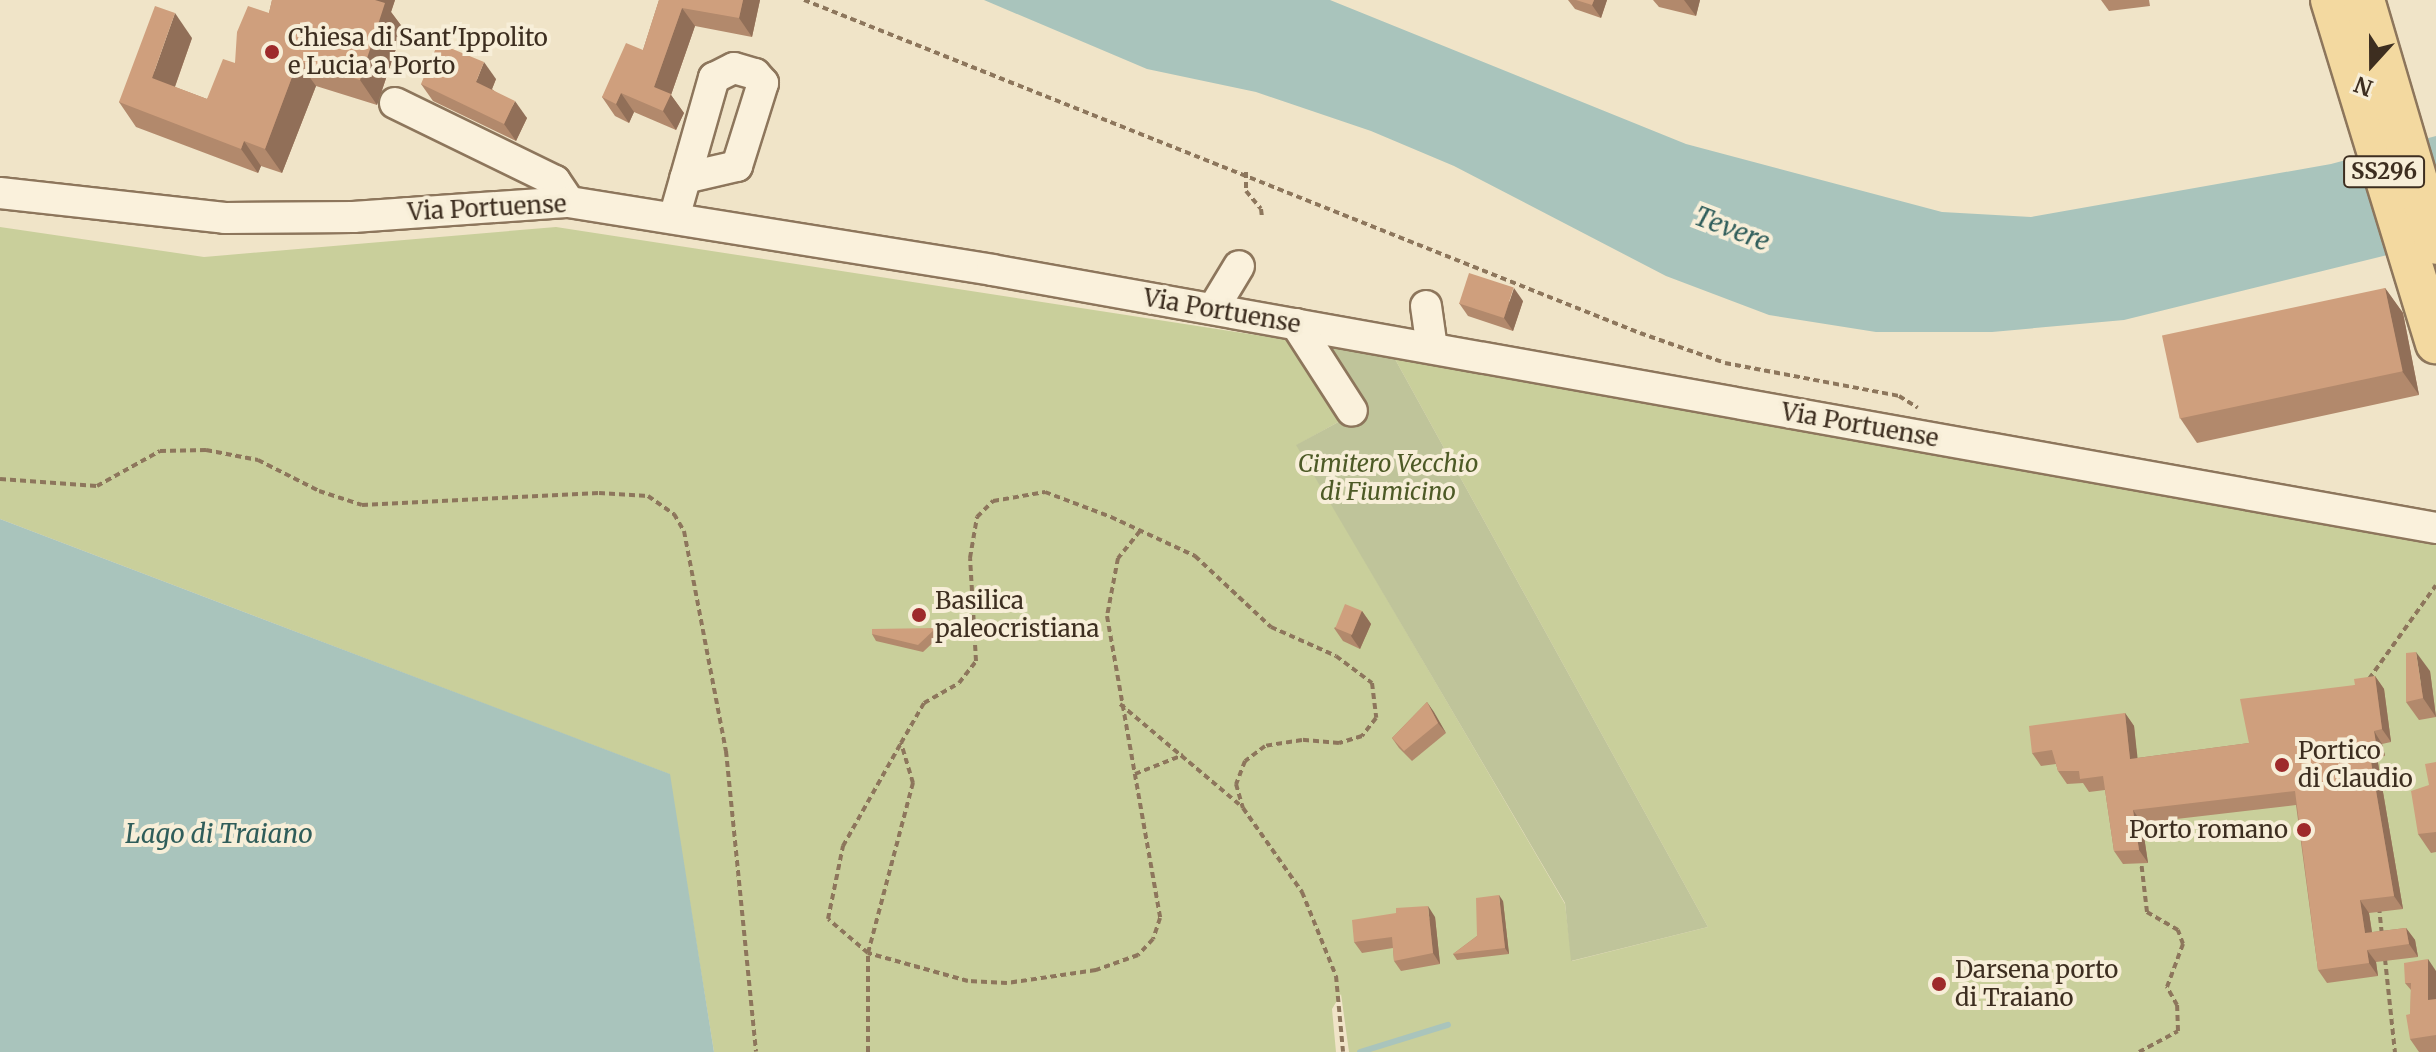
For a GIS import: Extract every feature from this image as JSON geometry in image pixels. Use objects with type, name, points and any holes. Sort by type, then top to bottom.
[{"type":"main road","name":"SS296","points":[[2331,0],[2436,343]]},
{"type":"main road","name":"SS296","points":[[2364,0],[2436,244]]},
{"type":"street","points":[[395,103],[555,181],[569,202]]},
{"type":"street","points":[[674,218],[685,178]]},
{"type":"street","name":"Via Portuense","points":[[0,193],[225,218],[353,217],[569,202],[1213,309],[2436,528]]},
{"type":"street","points":[[1213,309],[1239,266]]},
{"type":"street","points":[[1426,306],[1432,348]]},
{"type":"street","points":[[1296,324],[1352,411]]},
{"type":"path","points":[[804,0],[1725,363],[1899,396],[1919,409]]},
{"type":"path","points":[[1246,172],[1246,191],[1261,209],[1262,217]]},
{"type":"path","points":[[0,479],[97,486],[160,451],[206,450],[258,460],[319,491],[362,505],[599,493],[648,496],[674,514],[684,531],[726,751],[756,1052]]},
{"type":"path","points":[[1140,531],[1118,558],[1109,589],[1108,629],[1160,918],[1153,939],[1138,955],[1096,970],[1007,983],[968,981],[868,953],[828,919],[831,888],[843,846],[901,743],[924,703],[959,683],[976,661],[971,535],[977,517],[993,501],[1045,492],[1140,531],[1195,556],[1271,627],[1336,656],[1364,674],[1377,694],[1376,718],[1351,742],[1302,740],[1254,752],[1236,784],[1243,808]]},
{"type":"path","points":[[2365,684],[2436,585]]},
{"type":"path","points":[[1120,704],[1243,808],[1302,892],[1336,976],[1343,1052]]},
{"type":"path","points":[[868,1052],[868,953],[913,783],[901,743]]},
{"type":"path","points":[[1135,774],[1183,755]]},
{"type":"path","points":[[2139,848],[2147,912],[2178,930],[2183,944],[2167,987],[2177,1005],[2178,1031],[2139,1052]]},
{"type":"path","points":[[2378,895],[2395,1052]]},
{"type":"green space","points":[[0,227],[204,257],[556,227],[1289,340],[1340,421],[1297,445],[1565,904],[1572,961],[1708,927],[1395,359],[2436,545],[2436,1052],[1349,1052],[1341,994],[1332,1009],[1336,1052],[714,1052],[669,774],[0,519]]},
{"type":"green space","name":"Cimitero Vecchio di Fiumicino","points":[[1330,347],[1395,359],[1708,927],[1571,961],[1565,903],[1296,445],[1366,407]]},
{"type":"water","name":"Tevere","points":[[984,0],[1330,0],[1686,144],[1942,212],[2031,217],[2331,164],[2436,136],[2436,243],[2124,320],[1992,332],[1876,332],[1769,315],[1666,276],[1454,166],[1371,131],[1256,92],[1147,69]]},
{"type":"water","name":"Lago di Traiano","points":[[0,519],[670,774],[714,1052],[0,1052]]},
{"type":"building","points":[[272,0],[375,0],[385,3],[360,80],[298,61],[265,149],[244,141],[241,149],[119,102],[155,6],[175,13],[152,78],[207,99],[223,59],[235,63],[237,32],[248,6],[269,13]]},
{"type":"building","points":[[659,0],[743,0],[739,18],[682,8],[654,87],[671,94],[663,111],[621,93],[616,104],[602,97],[626,43],[643,50]]},
{"type":"building","points":[[1576,0],[1594,0],[1592,5]]},
{"type":"building","points":[[438,43],[484,62],[476,82],[515,101],[504,124],[421,84]]},
{"type":"building","points":[[1469,273],[1514,288],[1504,318],[1459,303]]},
{"type":"building","points":[[2385,288],[2403,371],[2180,419],[2162,335]]},
{"type":"building","points":[[1345,604],[1362,611],[1352,635],[1335,628]]},
{"type":"building","points":[[936,628],[918,645],[872,634],[872,629]]},
{"type":"building","points":[[2416,652],[2423,698],[2406,702],[2406,653]]},
{"type":"building","points":[[2375,676],[2382,729],[2374,731],[2376,743],[2368,744],[2394,896],[2360,900],[2365,933],[2406,928],[2409,944],[2367,950],[2369,963],[2318,970],[2295,791],[2133,810],[2139,850],[2114,851],[2103,776],[2080,779],[2079,771],[2058,771],[2052,750],[2032,753],[2029,726],[2125,713],[2130,759],[2249,743],[2240,699],[2355,685],[2354,679]]},
{"type":"building","points":[[1427,702],[1438,723],[1404,751],[1392,738]]},
{"type":"building","points":[[2436,762],[2436,832],[2418,834],[2411,791],[2429,785],[2425,764]]},
{"type":"building","points":[[1499,895],[1505,948],[1453,954],[1477,936],[1476,898]]},
{"type":"building","points":[[1428,906],[1433,953],[1394,961],[1392,937],[1354,942],[1352,920],[1396,913],[1396,908]]},
{"type":"building","points":[[2428,959],[2428,1000],[2436,999],[2436,1035],[2410,1039],[2406,1015],[2410,1014],[2411,983],[2405,983],[2404,963]]},
{"type":"waterway","points":[[1360,1052],[1448,1025]]},
{"type":"place","name":"Chiesa di Sant'Ippolito e Lucia a Porto","points":[[272,52]]},
{"type":"place","name":"Basilica paleocristiana","points":[[919,615]]},
{"type":"place","name":"Portico di Claudio","points":[[2282,765]]},
{"type":"place","name":"Porto romano","points":[[2304,830]]},
{"type":"place","name":"Darsena porto di Traiano","points":[[1939,984]]}]
